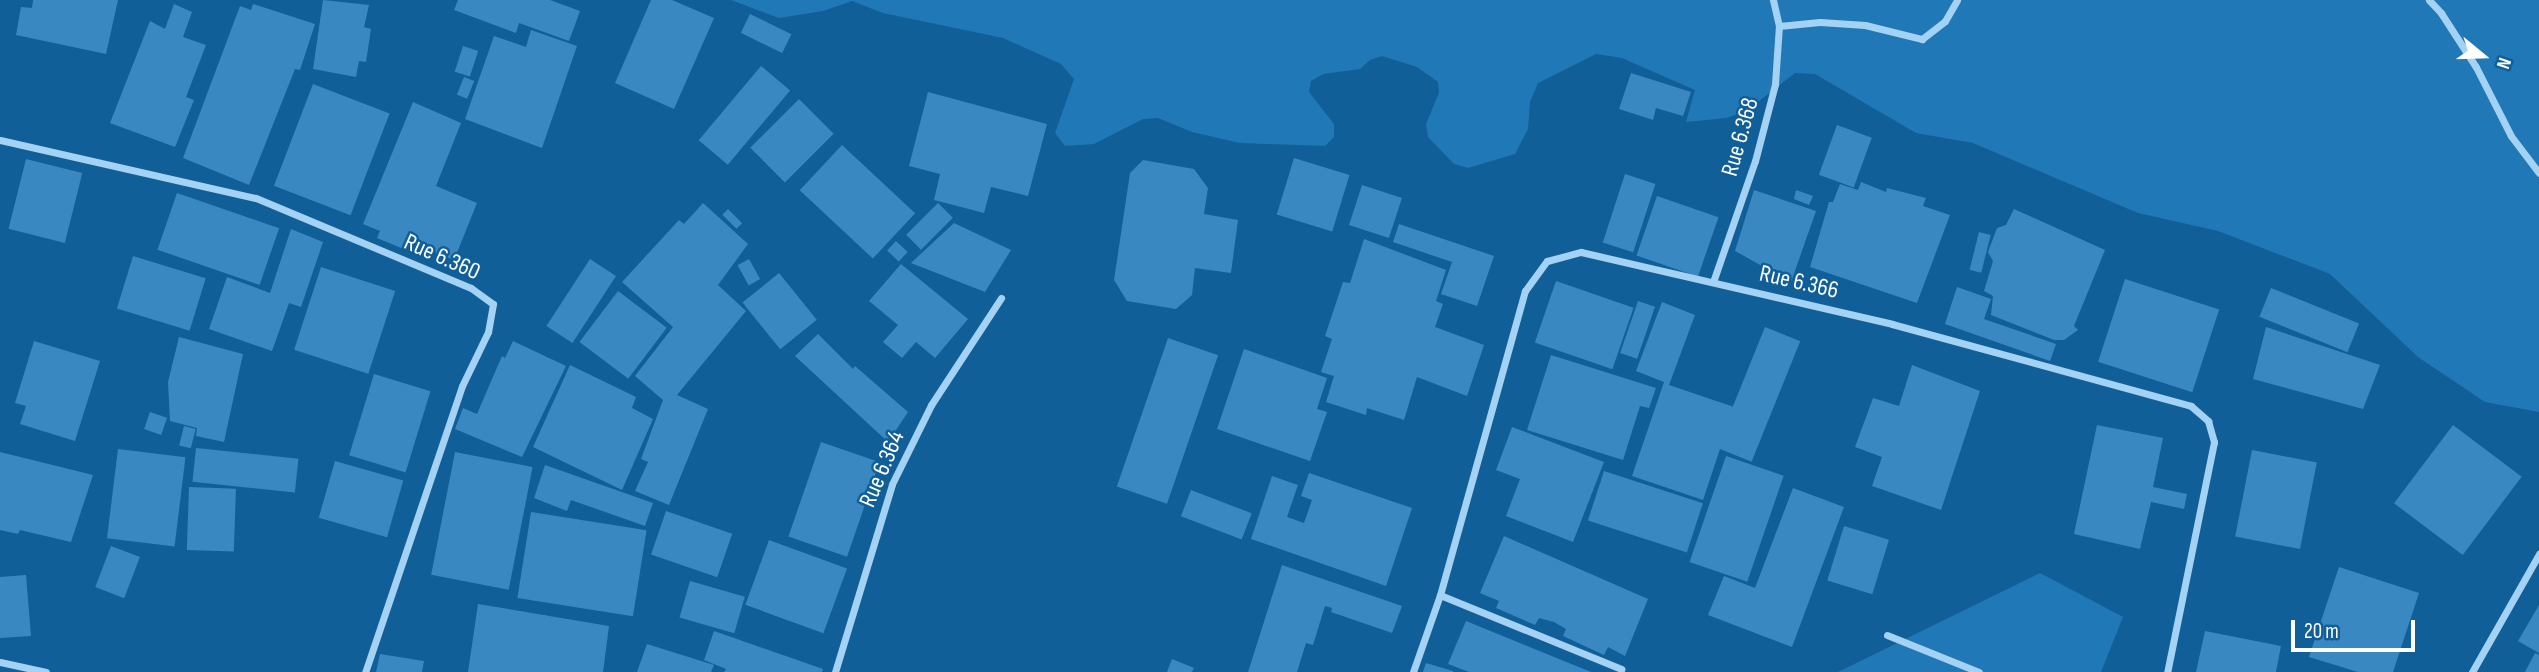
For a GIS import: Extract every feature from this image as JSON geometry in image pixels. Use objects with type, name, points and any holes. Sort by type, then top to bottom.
[{"type":"street","name":"Rue 6.368","points":[[1713,282],[1762,135],[1775,84],[1779,26],[1773,0]]},
{"type":"street","points":[[1779,26],[1819,22],[1865,25],[1922,39],[1945,21],[1957,0]]},
{"type":"street","points":[[2428,0],[2441,13],[2476,67],[2511,136],[2539,173]]},
{"type":"street","name":"Rue 6.360","points":[[0,140],[256,198],[471,288],[493,304],[488,332],[462,386],[365,672]]},
{"type":"street","name":"Rue 6.366","points":[[1413,672],[1440,595],[1525,291],[1547,261],[1581,252],[2039,362],[2191,406],[2208,421],[2214,442],[2167,672]]},
{"type":"street","name":"Rue 6.364","points":[[835,672],[892,484],[931,405],[1002,298]]},
{"type":"street","points":[[2472,672],[2539,554]]},
{"type":"street","points":[[1440,595],[1621,669]]},
{"type":"street","points":[[1887,635],[1979,672]]},
{"type":"street","points":[[0,662],[46,672]]},
{"type":"shaded area","points":[[731,0],[2539,0],[2539,412],[2485,402],[2418,357],[2330,274],[2218,231],[2138,213],[1973,143],[1916,133],[1815,74],[1795,73],[1746,111],[1726,118],[1686,122],[1695,90],[1622,58],[1596,54],[1538,83],[1530,102],[1528,129],[1515,154],[1468,168],[1454,164],[1428,137],[1426,124],[1439,93],[1438,82],[1417,67],[1382,56],[1370,60],[1360,69],[1323,74],[1311,81],[1309,92],[1334,124],[1334,137],[1325,146],[1240,143],[1192,132],[1158,118],[1143,119],[1094,144],[1065,146],[1055,133],[1074,79],[1061,64],[1003,38],[883,13],[852,1],[823,11],[779,18]]},
{"type":"shaded area","points":[[2040,573],[2123,617],[2101,672],[1838,672]]},
{"type":"building","points":[[33,0],[118,0],[106,54],[16,35],[21,7],[32,8]]},
{"type":"building","points":[[323,0],[369,5],[364,27],[371,29],[366,62],[359,61],[356,77],[313,69]]},
{"type":"building","points":[[458,0],[550,0],[580,11],[569,41],[519,23],[516,33],[454,10]]},
{"type":"building","points":[[651,0],[672,0],[714,18],[674,109],[615,83]]},
{"type":"building","points":[[174,4],[192,12],[183,37],[206,45],[186,97],[194,100],[175,147],[110,123],[150,21],[165,29]]},
{"type":"building","points":[[253,4],[315,24],[300,70],[295,69],[249,185],[183,158],[240,6],[251,10]]},
{"type":"building","points":[[750,14],[791,34],[782,53],[741,33]]},
{"type":"building","points":[[531,30],[577,46],[542,148],[465,119],[494,36],[526,47]]},
{"type":"building","points":[[463,46],[478,51],[470,77],[455,72]]},
{"type":"building","points":[[761,66],[790,90],[728,165],[699,140]]},
{"type":"building","points":[[1631,73],[1691,92],[1683,116],[1656,108],[1653,120],[1619,109]]},
{"type":"building","points":[[464,77],[474,81],[467,99],[457,95]]},
{"type":"building","points":[[313,84],[390,113],[350,215],[274,186]]},
{"type":"building","points":[[928,92],[1047,124],[1028,196],[991,187],[984,213],[934,200],[940,174],[909,166]]},
{"type":"building","points":[[799,99],[834,134],[785,182],[750,148]]},
{"type":"building","points":[[413,102],[461,123],[436,186],[477,203],[454,260],[409,242],[406,250],[377,238],[380,231],[363,224]]},
{"type":"building","points":[[1837,125],[1872,138],[1854,187],[1819,175]]},
{"type":"building","points":[[842,145],[915,213],[873,259],[800,190]]},
{"type":"building","points":[[1294,158],[1349,175],[1332,231],[1277,214]]},
{"type":"building","points":[[26,159],[82,173],[65,243],[9,229]]},
{"type":"building","points":[[1143,160],[1194,169],[1208,188],[1204,214],[1238,220],[1231,273],[1195,268],[1192,295],[1176,309],[1127,301],[1114,280],[1130,173]]},
{"type":"building","points":[[1625,174],[1655,184],[1633,252],[1603,242]]},
{"type":"building","points":[[1861,182],[1886,192],[1887,188],[1926,198],[1923,206],[1950,215],[1917,303],[1810,267],[1829,202],[1833,202],[1840,184],[1858,190]]},
{"type":"building","points":[[1362,185],[1402,198],[1389,238],[1349,225]]},
{"type":"building","points":[[1754,190],[1816,211],[1791,282],[1735,251]]},
{"type":"building","points":[[1796,190],[1813,196],[1809,205],[1794,199]]},
{"type":"building","points":[[177,193],[279,228],[260,285],[157,250]]},
{"type":"building","points":[[1657,196],[1718,217],[1698,277],[1636,256]]},
{"type":"building","points":[[703,203],[748,244],[718,285],[746,311],[677,395],[708,409],[669,505],[635,491],[648,462],[641,459],[663,400],[635,376],[673,327],[622,282],[679,220],[684,224]]},
{"type":"building","points":[[938,203],[953,218],[921,250],[906,235]]},
{"type":"building","points":[[728,209],[742,223],[736,229],[722,215]]},
{"type":"building","points":[[2014,209],[2105,250],[2074,326],[2078,330],[2064,340],[2054,340],[1991,315],[1993,296],[1984,291],[1993,261],[1988,252],[1997,228],[2006,225]]},
{"type":"building","points":[[954,223],[1011,250],[985,292],[911,263]]},
{"type":"building","points":[[1399,224],[1494,256],[1477,306],[1441,294],[1452,262],[1393,242]]},
{"type":"building","points":[[291,229],[323,242],[301,307],[289,303],[272,351],[209,329],[227,277],[270,293]]},
{"type":"building","points":[[1979,232],[1991,235],[1981,273],[1970,270]]},
{"type":"building","points":[[1364,239],[1446,270],[1436,301],[1443,304],[1435,327],[1484,345],[1467,396],[1417,377],[1404,420],[1367,408],[1366,415],[1326,402],[1334,376],[1321,372],[1332,339],[1325,336],[1343,282],[1350,283]]},
{"type":"building","points":[[896,241],[908,252],[899,261],[887,251]]},
{"type":"building","points":[[133,256],[206,278],[190,331],[117,309]]},
{"type":"building","points":[[590,259],[616,276],[572,343],[546,326]]},
{"type":"building","points":[[749,259],[760,279],[749,285],[738,265]]},
{"type":"building","points":[[901,264],[968,319],[935,358],[916,342],[902,358],[883,342],[898,325],[869,301]]},
{"type":"building","points":[[321,267],[395,291],[368,374],[294,350]]},
{"type":"building","points":[[779,273],[817,320],[780,349],[742,303]]},
{"type":"building","points":[[2125,279],[2219,310],[2192,392],[2098,362]]},
{"type":"building","points":[[1556,281],[1634,308],[1612,369],[1535,342]]},
{"type":"building","points":[[1957,287],[1991,299],[1984,319],[2056,344],[2050,361],[1945,324]]},
{"type":"building","points":[[2271,288],[2359,324],[2347,352],[2259,317]]},
{"type":"building","points":[[618,291],[667,328],[628,379],[579,342]]},
{"type":"building","points":[[1638,301],[1655,307],[1637,359],[1620,353]]},
{"type":"building","points":[[1662,302],[1695,315],[1669,385],[1734,407],[1703,500],[1632,476],[1664,382],[1636,371]]},
{"type":"building","points":[[1765,327],[1800,341],[1752,462],[1716,448]]},
{"type":"building","points":[[2266,327],[2380,365],[2363,409],[2253,379]]},
{"type":"building","points":[[818,334],[853,369],[855,366],[908,412],[888,442],[795,356]]},
{"type":"building","points":[[179,337],[243,354],[224,442],[196,436],[197,428],[170,421],[168,382]]},
{"type":"building","points":[[1168,338],[1218,355],[1167,504],[1117,486]]},
{"type":"building","points":[[34,341],[100,361],[75,441],[20,424],[26,406],[15,403]]},
{"type":"building","points":[[513,341],[566,366],[522,457],[455,429],[463,408],[477,414],[502,356],[505,358]]},
{"type":"building","points":[[1244,349],[1327,378],[1317,409],[1327,412],[1310,461],[1217,429]]},
{"type":"building","points":[[1551,355],[1656,388],[1649,408],[1640,406],[1623,460],[1527,430]]},
{"type":"building","points":[[570,365],[636,397],[632,408],[653,419],[622,490],[533,447]]},
{"type":"building","points":[[1912,365],[1980,391],[1941,510],[1872,486],[1882,457],[1855,447],[1873,398],[1899,406]]},
{"type":"building","points":[[374,374],[430,391],[406,473],[349,455]]},
{"type":"building","points":[[150,412],[167,418],[161,435],[144,429]]},
{"type":"building","points":[[2097,425],[2163,438],[2153,487],[2187,494],[2184,509],[2151,502],[2140,549],[2074,534]]},
{"type":"building","points":[[2453,425],[2522,477],[2463,555],[2394,503]]},
{"type":"building","points":[[184,426],[196,429],[191,448],[179,445]]},
{"type":"building","points":[[1512,427],[1604,462],[1573,542],[1506,516],[1520,479],[1496,470]]},
{"type":"building","points":[[821,442],[880,462],[847,557],[788,537]]},
{"type":"building","points":[[196,448],[298,459],[295,493],[192,482]]},
{"type":"building","points":[[118,449],[185,457],[175,547],[107,538]]},
{"type":"building","points":[[2252,450],[2317,463],[2300,549],[2235,536]]},
{"type":"building","points":[[0,452],[93,475],[71,542],[20,530],[18,534],[0,530]]},
{"type":"building","points":[[455,452],[533,467],[509,590],[431,575]]},
{"type":"building","points":[[1726,456],[1784,476],[1747,582],[1690,562]]},
{"type":"building","points":[[335,461],[403,481],[387,537],[319,518]]},
{"type":"building","points":[[545,465],[653,503],[645,526],[571,500],[567,511],[534,498]]},
{"type":"building","points":[[1604,471],[1703,503],[1687,553],[1588,520]]},
{"type":"building","points":[[1309,473],[1412,508],[1386,586],[1251,539],[1272,476],[1298,485],[1287,517],[1304,523],[1312,500],[1301,496]]},
{"type":"building","points":[[189,487],[236,489],[234,552],[187,550]]},
{"type":"building","points":[[1793,488],[1844,507],[1792,647],[1708,615],[1724,576],[1755,588]]},
{"type":"building","points":[[1191,490],[1252,513],[1242,539],[1181,516]]},
{"type":"building","points":[[666,511],[732,534],[717,577],[651,554]]},
{"type":"building","points":[[531,512],[647,530],[633,616],[517,598]]},
{"type":"building","points":[[1844,526],[1889,540],[1872,594],[1827,581]]},
{"type":"building","points":[[1504,536],[1648,599],[1625,656],[1608,647],[1604,655],[1563,636],[1566,629],[1554,622],[1539,618],[1535,625],[1496,608],[1499,601],[1480,593]]},
{"type":"building","points":[[769,540],[847,568],[823,633],[745,605]]},
{"type":"building","points":[[111,546],[140,557],[124,598],[95,587]]},
{"type":"building","points":[[1282,565],[1402,606],[1392,633],[1331,612],[1332,608],[1325,606],[1313,645],[1306,643],[1297,672],[1248,672]]},
{"type":"building","points":[[2339,567],[2419,593],[2393,672],[2358,672],[2309,657]]},
{"type":"building","points":[[26,575],[31,636],[0,638],[0,577]]},
{"type":"building","points":[[690,581],[745,597],[734,633],[680,618]]},
{"type":"building","points":[[478,604],[609,626],[603,672],[468,672]]},
{"type":"building","points":[[2539,605],[2539,653],[2518,641]]},
{"type":"building","points":[[1466,621],[1591,672],[1469,672],[1448,664]]},
{"type":"building","points":[[714,631],[823,669],[822,672],[724,672],[726,669],[704,660]]},
{"type":"building","points":[[2205,631],[2281,646],[2276,672],[2196,672]]},
{"type":"building","points":[[647,644],[714,665],[711,672],[637,672]]},
{"type":"building","points":[[2535,653],[2539,655],[2539,672],[2525,672]]},
{"type":"building","points":[[380,654],[424,661],[422,672],[376,672]]},
{"type":"building","points":[[1172,659],[1194,668],[1192,672],[1167,672]]},
{"type":"building","points":[[1426,663],[1453,671],[1453,672],[1423,672]]}]
